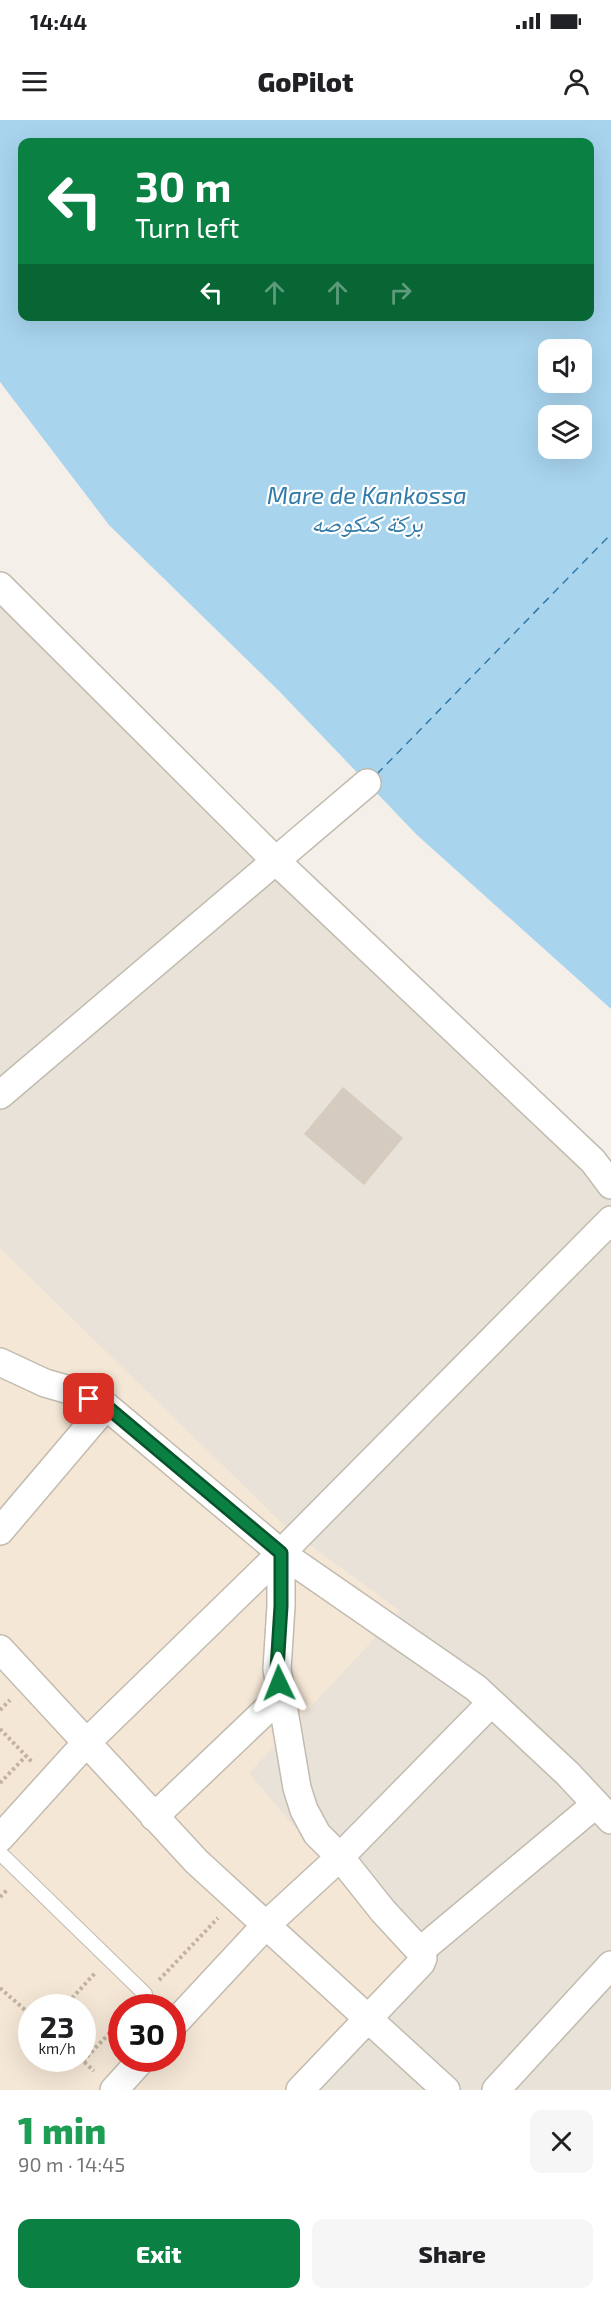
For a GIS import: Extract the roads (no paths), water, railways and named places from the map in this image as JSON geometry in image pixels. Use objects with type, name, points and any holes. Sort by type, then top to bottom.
[{"type":"street","points":[[0,586],[276,861],[593,1161],[611,1185]]},
{"type":"street","points":[[0,1095],[367,783]]},
{"type":"street","points":[[0,1838],[87,1742],[281,1553],[611,1220]]},
{"type":"street","points":[[0,1362],[45,1383],[73,1391],[106,1406],[281,1553],[476,1688],[567,1773],[603,1812],[420,1951]]},
{"type":"street","points":[[0,1531],[106,1406]]},
{"type":"street","points":[[281,1553],[281,1606],[277,1669],[297,1788],[304,1810],[317,1834],[340,1857],[383,1911],[420,1951],[423,1958],[421,1963],[368,2020],[300,2090]]},
{"type":"street","points":[[0,1648],[197,1862],[446,2090]]},
{"type":"street","points":[[154,1817],[281,1696]]},
{"type":"street","points":[[186,2011],[265,1926],[340,1857],[491,1703]]},
{"type":"street","points":[[496,2090],[611,1965]]},
{"type":"street","points":[[114,2090],[130,2072]]},
{"type":"lane","points":[[0,1853],[21,1876],[145,1994]]},
{"type":"water","name":"Mare de Kankossa بركة كنكوصه","points":[[0,120],[611,120],[611,1009],[417,835],[279,691],[109,525],[0,382]]}]
